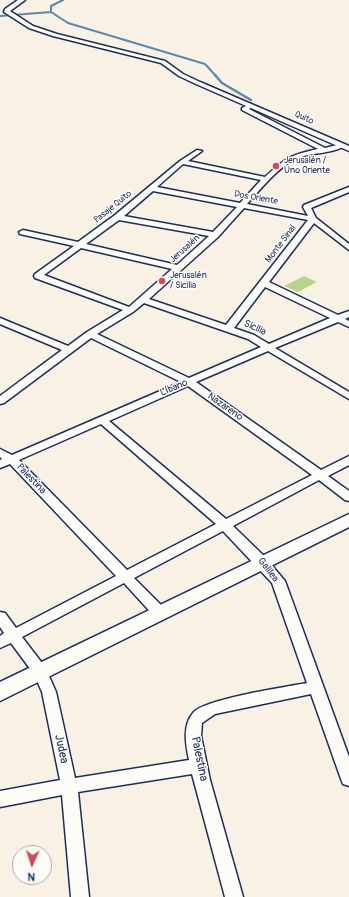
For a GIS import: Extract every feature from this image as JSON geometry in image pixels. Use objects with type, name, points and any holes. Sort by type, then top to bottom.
[{"type":"main road","points":[[0,692],[349,520]]},
{"type":"street","name":"Quito","points":[[22,0],[9,8],[7,12],[31,27],[66,38],[163,62],[198,84],[345,148]]},
{"type":"street","name":"Quito","points":[[250,106],[244,108],[323,149]]},
{"type":"street","name":"Jerusalén","points":[[2,397],[70,350],[90,334],[130,310],[143,300],[215,235],[243,206],[266,178],[291,158],[323,149],[345,148]]},
{"type":"street","name":"Pasaje Quito","points":[[130,310],[38,276],[118,217],[150,188],[199,150]]},
{"type":"street","points":[[182,162],[266,178]]},
{"type":"street","name":"Dos Oriente","points":[[150,188],[313,219],[349,248]]},
{"type":"street","points":[[313,219],[307,207],[349,189]]},
{"type":"street","points":[[118,217],[215,235]]},
{"type":"street","name":"Monte Sinaí","points":[[228,329],[313,219]]},
{"type":"street","points":[[23,232],[179,268]]},
{"type":"street","points":[[340,240],[349,237]]},
{"type":"street","points":[[264,283],[344,316],[349,324]]},
{"type":"street","name":"Sicilia","points":[[143,300],[251,337],[349,396]]},
{"type":"street","name":"Líbano","points":[[0,464],[344,316]]},
{"type":"street","points":[[0,321],[70,350]]},
{"type":"street","name":"Nazareno","points":[[90,334],[189,382],[349,497]]},
{"type":"street","name":"Galilea","points":[[102,420],[225,524],[262,562],[278,581],[349,779]]},
{"type":"street","name":"Palestina","points":[[0,453],[12,459],[160,614]]},
{"type":"street","points":[[0,642],[349,460]]},
{"type":"street","name":"Judea","points":[[0,617],[40,671],[49,692],[69,786],[80,897]]},
{"type":"street","name":"Palestina","points":[[234,897],[199,766],[193,739],[193,725],[201,714],[207,710],[316,687]]},
{"type":"street","points":[[0,799],[69,786],[199,766]]},
{"type":"green space","points":[[304,276],[317,282],[298,292],[284,286]]},
{"type":"waterway","points":[[51,12],[51,6],[63,0]]},
{"type":"waterway","points":[[0,16],[51,12]]},
{"type":"waterway","points":[[51,12],[68,23],[205,64],[216,76]]},
{"type":"waterway","points":[[215,75],[222,83],[251,100]]},
{"type":"place","name":"Jerusalén / Uno Oriente","points":[[276,166]]},
{"type":"place","name":"Jerusalén / Sicilia","points":[[162,281]]}]
